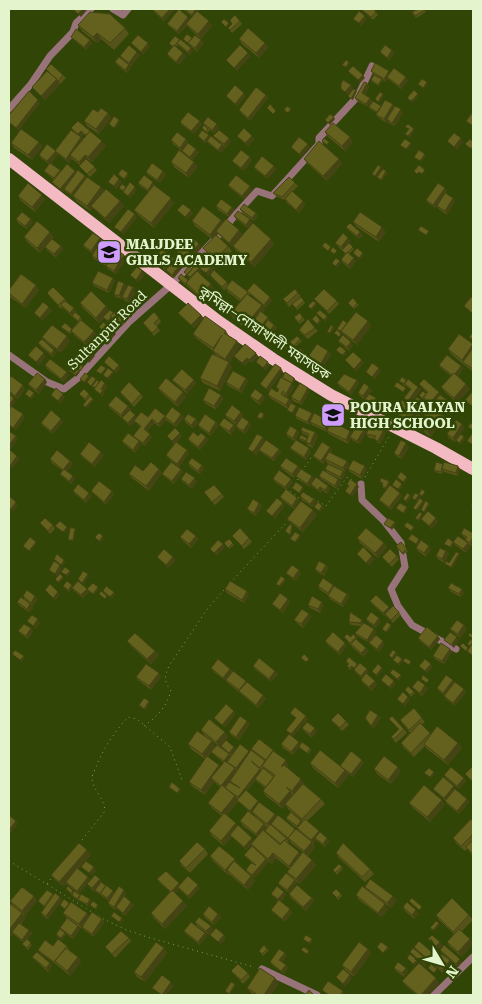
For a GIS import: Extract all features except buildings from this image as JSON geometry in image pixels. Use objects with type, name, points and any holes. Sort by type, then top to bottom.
[{"type":"highway","name":"কুমিল্লা–নোয়াখালী মহাসড়ক","points":[[9,160],[218,321],[273,359],[331,395],[436,448],[473,470]]},
{"type":"street","points":[[9,109],[31,84],[50,56],[73,32],[76,23],[92,9]]},
{"type":"street","points":[[113,9],[123,15],[128,9]]},
{"type":"street","points":[[171,285],[258,191],[272,196],[318,144],[319,138],[358,96],[372,66]]},
{"type":"street","name":"Sultanpur Road","points":[[9,355],[47,382],[64,389],[78,378],[130,322],[171,285]]},
{"type":"street","points":[[361,484],[362,500],[384,521],[401,543],[405,568],[391,589],[398,606],[412,625],[456,649]]},
{"type":"street","points":[[434,995],[473,957]]},
{"type":"street","points":[[262,969],[317,995]]},
{"type":"path","points":[[304,493],[326,506],[347,477],[361,484],[394,428]]},
{"type":"path","points":[[302,502],[290,491],[313,455]]},
{"type":"path","points":[[144,726],[157,717],[167,703],[171,691],[165,682],[164,675],[208,608],[292,517]]},
{"type":"path","points":[[76,847],[105,811],[104,802],[96,791],[92,778],[102,750],[113,733],[128,717],[136,719],[170,747],[182,780]]},
{"type":"path","points":[[9,861],[105,920],[126,930],[262,969]]},
{"type":"path","points":[[47,884],[53,876]]},
{"type":"place","name":"MAIJDEE GIRLS ACADEMY","points":[[109,252]]},
{"type":"place","name":"POURA KALYAN HIGH SCHOOL","points":[[333,415]]}]
